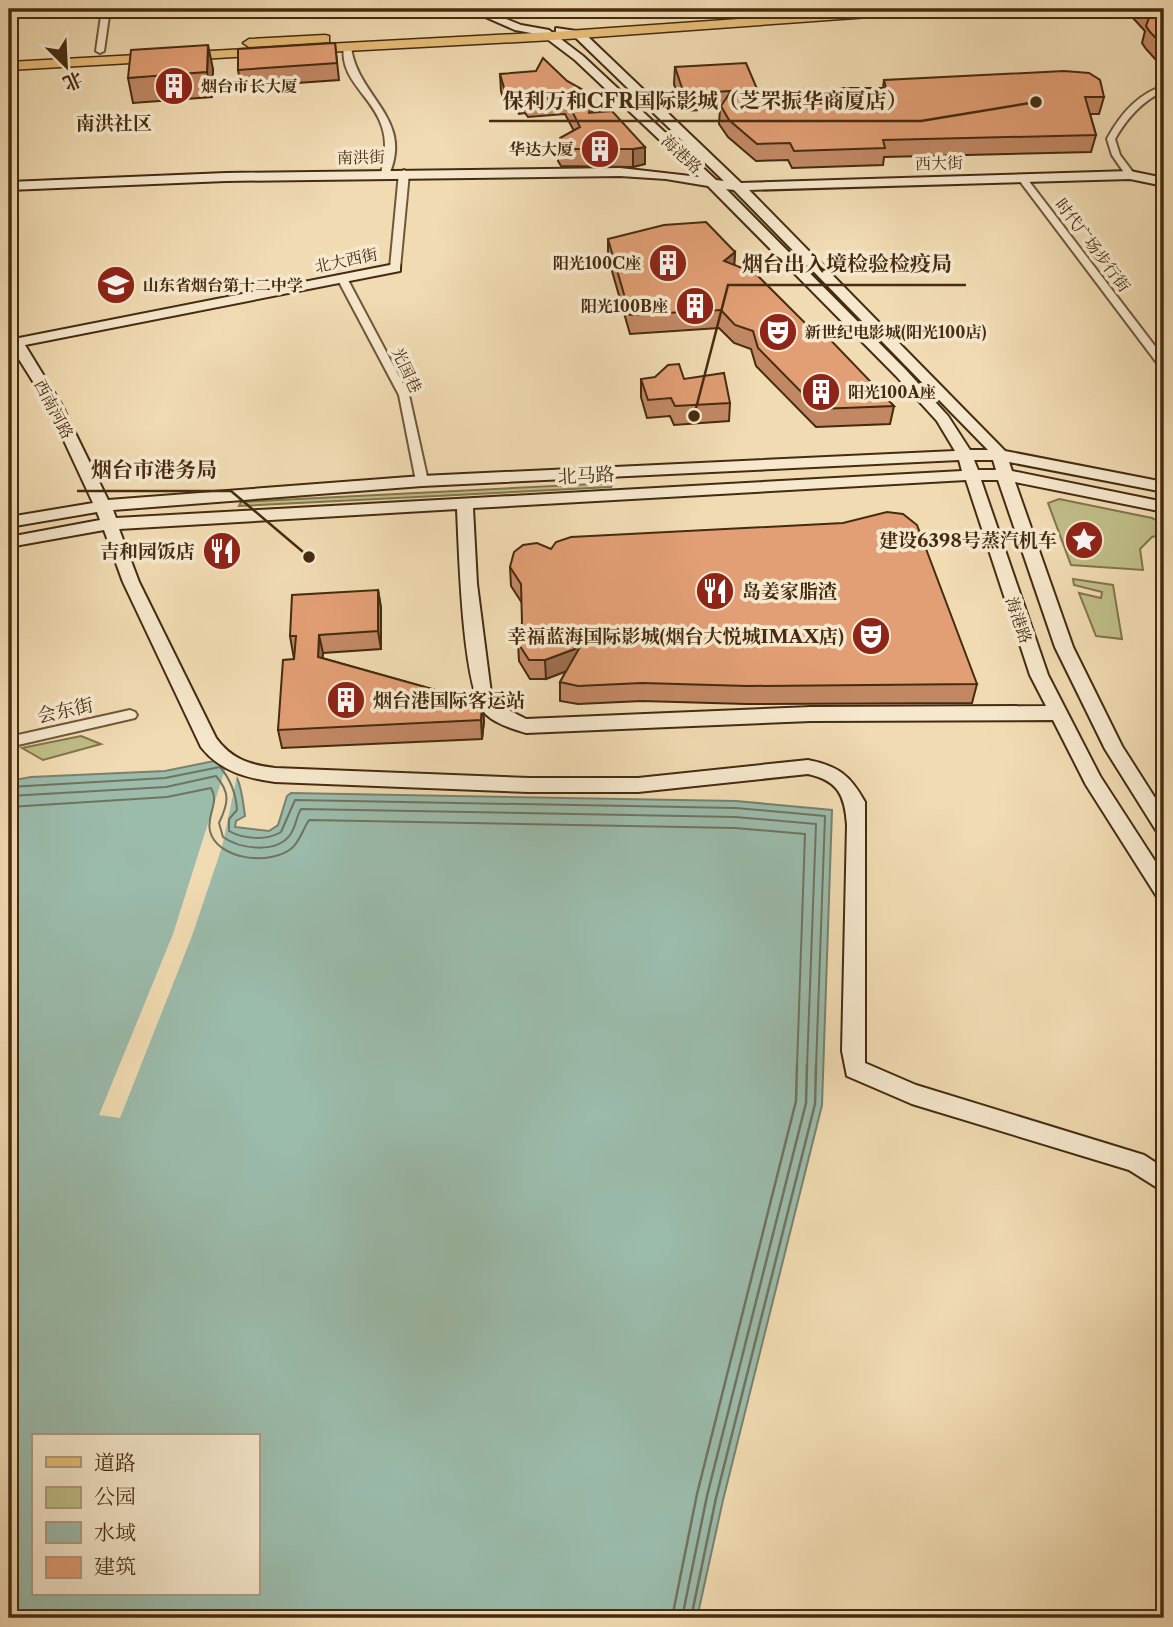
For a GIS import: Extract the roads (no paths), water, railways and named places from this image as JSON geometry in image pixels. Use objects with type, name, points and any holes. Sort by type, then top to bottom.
[{"type":"main road","points":[[472,9],[519,28],[550,28],[579,34]]},
{"type":"main road","points":[[9,56],[519,28],[793,9]]},
{"type":"main road","points":[[9,66],[553,36],[925,9]]},
{"type":"main road","name":"海港路","points":[[519,28],[553,36],[612,88],[714,184],[906,378],[943,419],[965,455],[1028,648],[1058,713],[1093,780],[1164,891]]},
{"type":"main road","points":[[595,50],[597,40],[626,30]]},
{"type":"main road","name":"海港路","points":[[579,34],[738,187],[979,428],[1000,455],[1064,647],[1114,749],[1164,827]]},
{"type":"main road","name":"南洪街","points":[[9,186],[116,180],[386,173],[620,172],[666,175],[714,184]]},
{"type":"main road","name":"西大街","points":[[714,184],[738,187],[1130,175],[1164,182]]},
{"type":"main road","name":"北大西街","points":[[11,341],[395,268]]},
{"type":"main road","name":"西南河路","points":[[11,341],[54,404],[103,506],[131,582],[215,753],[247,772],[376,780],[542,785],[667,784],[787,768],[822,770],[836,777],[851,791],[857,825],[853,1051],[855,1069],[912,1094],[1136,1162],[1164,1181]]},
{"type":"main road","name":"北马路","points":[[9,522],[103,506],[422,481],[965,455],[1000,455],[1164,487]]},
{"type":"main road","name":"北马路","points":[[9,542],[108,524],[972,475],[1005,475],[1164,507]]},
{"type":"main road","points":[[465,503],[469,584],[482,693],[491,709],[516,723],[539,725],[811,715],[1058,713]]},
{"type":"street","points":[[100,51],[106,9]]},
{"type":"street","points":[[347,47],[354,77],[389,128],[391,153],[386,173]]},
{"type":"street","points":[[1130,175],[1116,155],[1111,139],[1118,124],[1136,104],[1147,95],[1164,88]]},
{"type":"street","points":[[395,268],[404,173]]},
{"type":"street","name":"时代广场步行街","points":[[1022,178],[1164,365]]},
{"type":"street","name":"光国巷","points":[[343,280],[404,396],[422,481]]},
{"type":"street","name":"会东街","points":[[9,742],[130,715]]},
{"type":"water","points":[[219,760],[232,770],[241,791],[245,816],[236,821],[235,827],[269,831],[278,825],[287,796],[291,793],[736,801],[832,810],[822,1105],[723,1500],[697,1618],[9,1618],[9,781],[31,777],[165,771]]},
{"type":"place","name":"烟台市长大厦","points":[[174,86]]},
{"type":"place","name":"保利万和CFR国际影城（芝罘振华商厦店）","points":[[1036,102]]},
{"type":"place","name":"华达大厦","points":[[600,149]]},
{"type":"place","name":"阳光100C座","points":[[668,263]]},
{"type":"place","name":"山东省烟台第十二中学","points":[[116,285]]},
{"type":"place","name":"阳光100B座","points":[[695,306]]},
{"type":"place","name":"新世纪电影城(阳光100店)","points":[[778,332]]},
{"type":"place","name":"阳光100A座","points":[[821,392]]},
{"type":"place","name":"烟台出入境检验检疫局","points":[[694,416]]},
{"type":"place","name":"建设6398号蒸汽机车","points":[[1084,540]]},
{"type":"place","name":"吉和园饭店","points":[[222,551]]},
{"type":"place","name":"烟台市港务局","points":[[309,557]]},
{"type":"place","name":"岛姜家脂渣","points":[[715,591]]},
{"type":"place","name":"幸福蓝海国际影城(烟台大悦城IMAX店)","points":[[871,636]]},
{"type":"place","name":"烟台港国际客运站","points":[[346,700]]},
{"type":"district","name":"南洪社区","points":[[114,123]]}]
